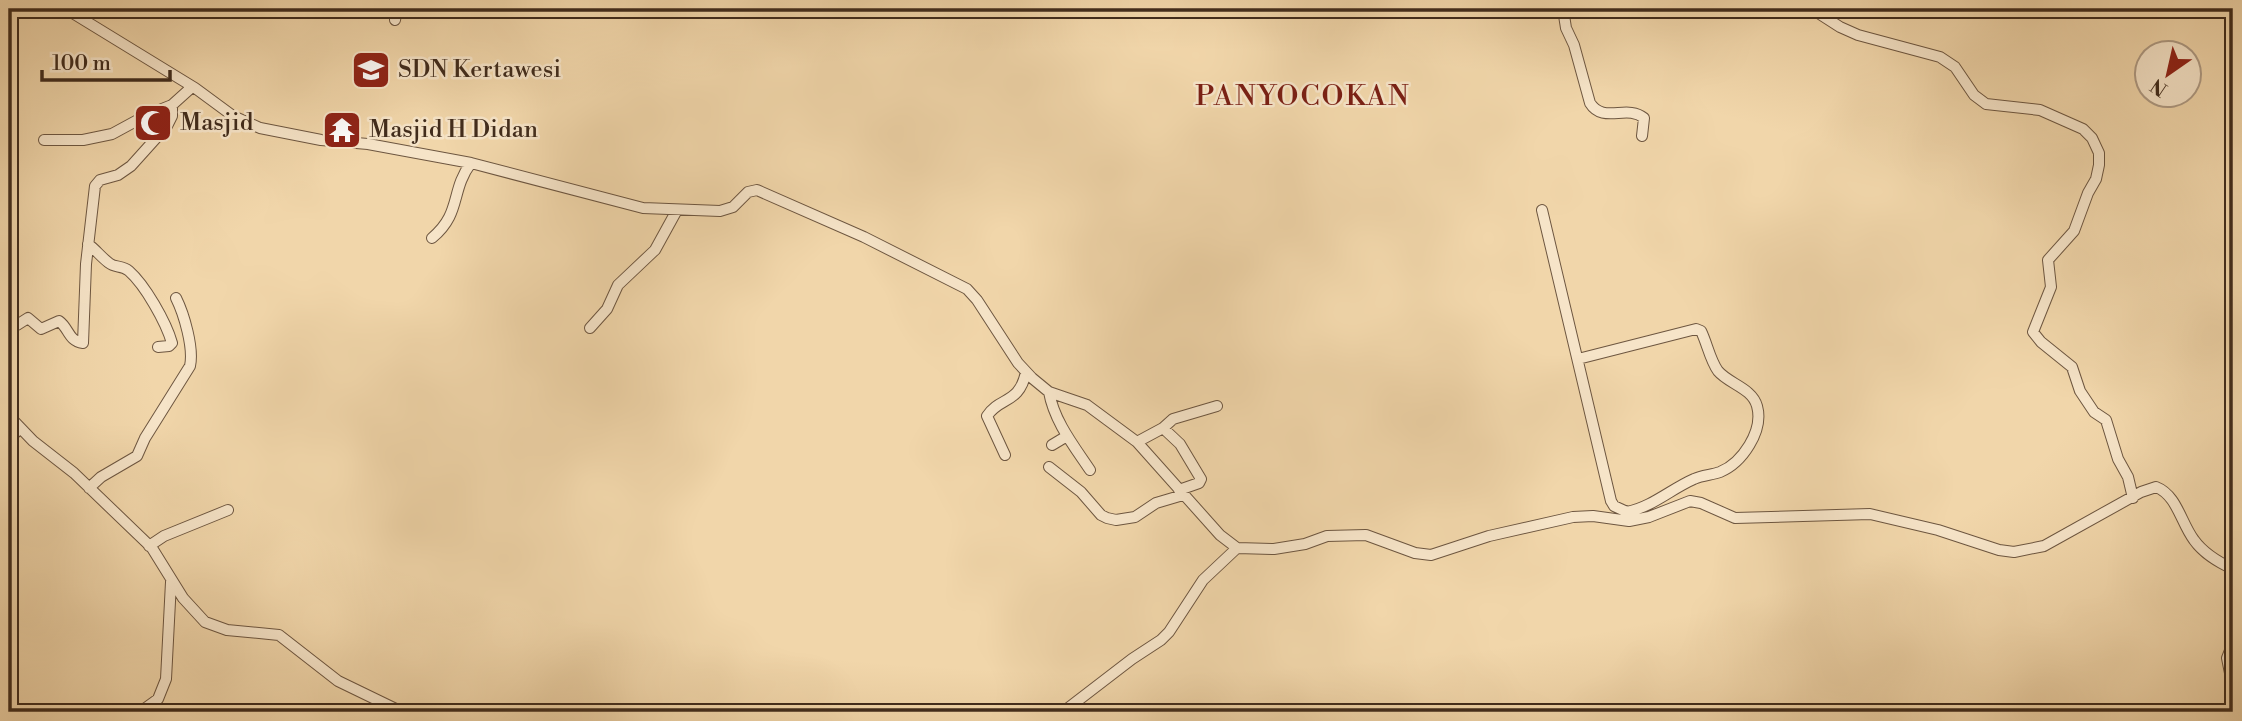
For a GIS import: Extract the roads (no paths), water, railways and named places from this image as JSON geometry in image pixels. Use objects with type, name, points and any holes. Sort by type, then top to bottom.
[{"type":"street","points":[[66,9],[192,87],[233,116],[260,128],[471,163],[643,208],[709,212],[736,205],[748,192],[757,190],[864,237],[967,289],[1026,372],[1049,392],[1087,404],[1137,442],[1220,536],[1237,548],[1274,549],[1305,544],[1327,536],[1356,534],[1376,537],[1416,553],[1431,555],[1489,536],[1573,517],[1649,517],[1690,501],[1735,518],[1870,514],[1938,530],[1999,550],[2025,551],[2044,546],[2149,488],[2163,490],[2168,494],[2204,553],[2233,569]]},
{"type":"street","points":[[1563,9],[1566,27],[1594,110],[1601,114],[1640,115],[1643,118],[1642,136]]},
{"type":"street","points":[[1812,9],[1858,35],[1940,57],[1955,67],[1974,95],[1986,104],[2040,110],[2083,129],[2092,138],[2099,152],[2096,179],[2074,231],[2048,260],[2051,287],[2033,332],[2041,342],[2068,363],[2084,398],[2094,412],[2106,420],[2118,459],[2128,477],[2133,498]]},
{"type":"street","points":[[44,140],[71,141],[104,137],[172,105],[192,87]]},
{"type":"street","points":[[9,326],[17,325],[28,318],[41,329],[59,321],[69,337],[83,343],[88,244],[97,183],[121,174],[131,166],[167,126],[172,116],[172,105]]},
{"type":"street","points":[[432,237],[451,215],[459,183],[471,163]]},
{"type":"street","points":[[590,328],[607,310],[618,285],[655,250],[677,210]]},
{"type":"street","points":[[1542,210],[1611,501],[1628,516]]},
{"type":"street","points":[[88,244],[110,264],[128,271],[138,281],[167,324],[172,343]]},
{"type":"street","points":[[89,488],[100,477],[139,453],[145,438],[190,366],[191,355],[182,310],[176,298]]},
{"type":"street","points":[[1578,359],[1696,328],[1701,331],[1718,371],[1750,394],[1757,407],[1752,441],[1731,465],[1721,471],[1696,478],[1628,516]]},
{"type":"street","points":[[158,347],[188,341]]},
{"type":"street","points":[[1005,456],[987,416],[990,411],[1017,395],[1024,383],[1026,372]]},
{"type":"street","points":[[1049,392],[1051,403],[1067,436],[1090,470]]},
{"type":"street","points":[[1137,442],[1163,428],[1173,419],[1217,406]]},
{"type":"street","points":[[9,416],[20,429],[89,488],[149,545],[171,582],[191,609],[205,622],[227,630],[279,635],[338,681],[402,712]]},
{"type":"street","points":[[1049,467],[1081,492],[1101,515],[1116,520],[1135,517],[1156,503],[1199,483],[1201,477],[1180,444],[1163,428]]},
{"type":"street","points":[[9,438],[20,429]]},
{"type":"street","points":[[1052,445],[1067,436]]},
{"type":"street","points":[[149,545],[164,536],[228,510]]},
{"type":"street","points":[[1063,712],[1161,640],[1203,580],[1237,548]]},
{"type":"street","points":[[140,712],[158,699],[166,679],[171,582]]},
{"type":"street","points":[[2233,643],[2227,658],[2233,688]]},
{"type":"place","name":"SDN Kertawesi","points":[[371,70]]},
{"type":"place","name":"Masjid","points":[[153,123]]},
{"type":"place","name":"Masjid H Didan","points":[[342,130]]},
{"type":"district","name":"PANYOCOKAN","points":[[1303,96]]}]
